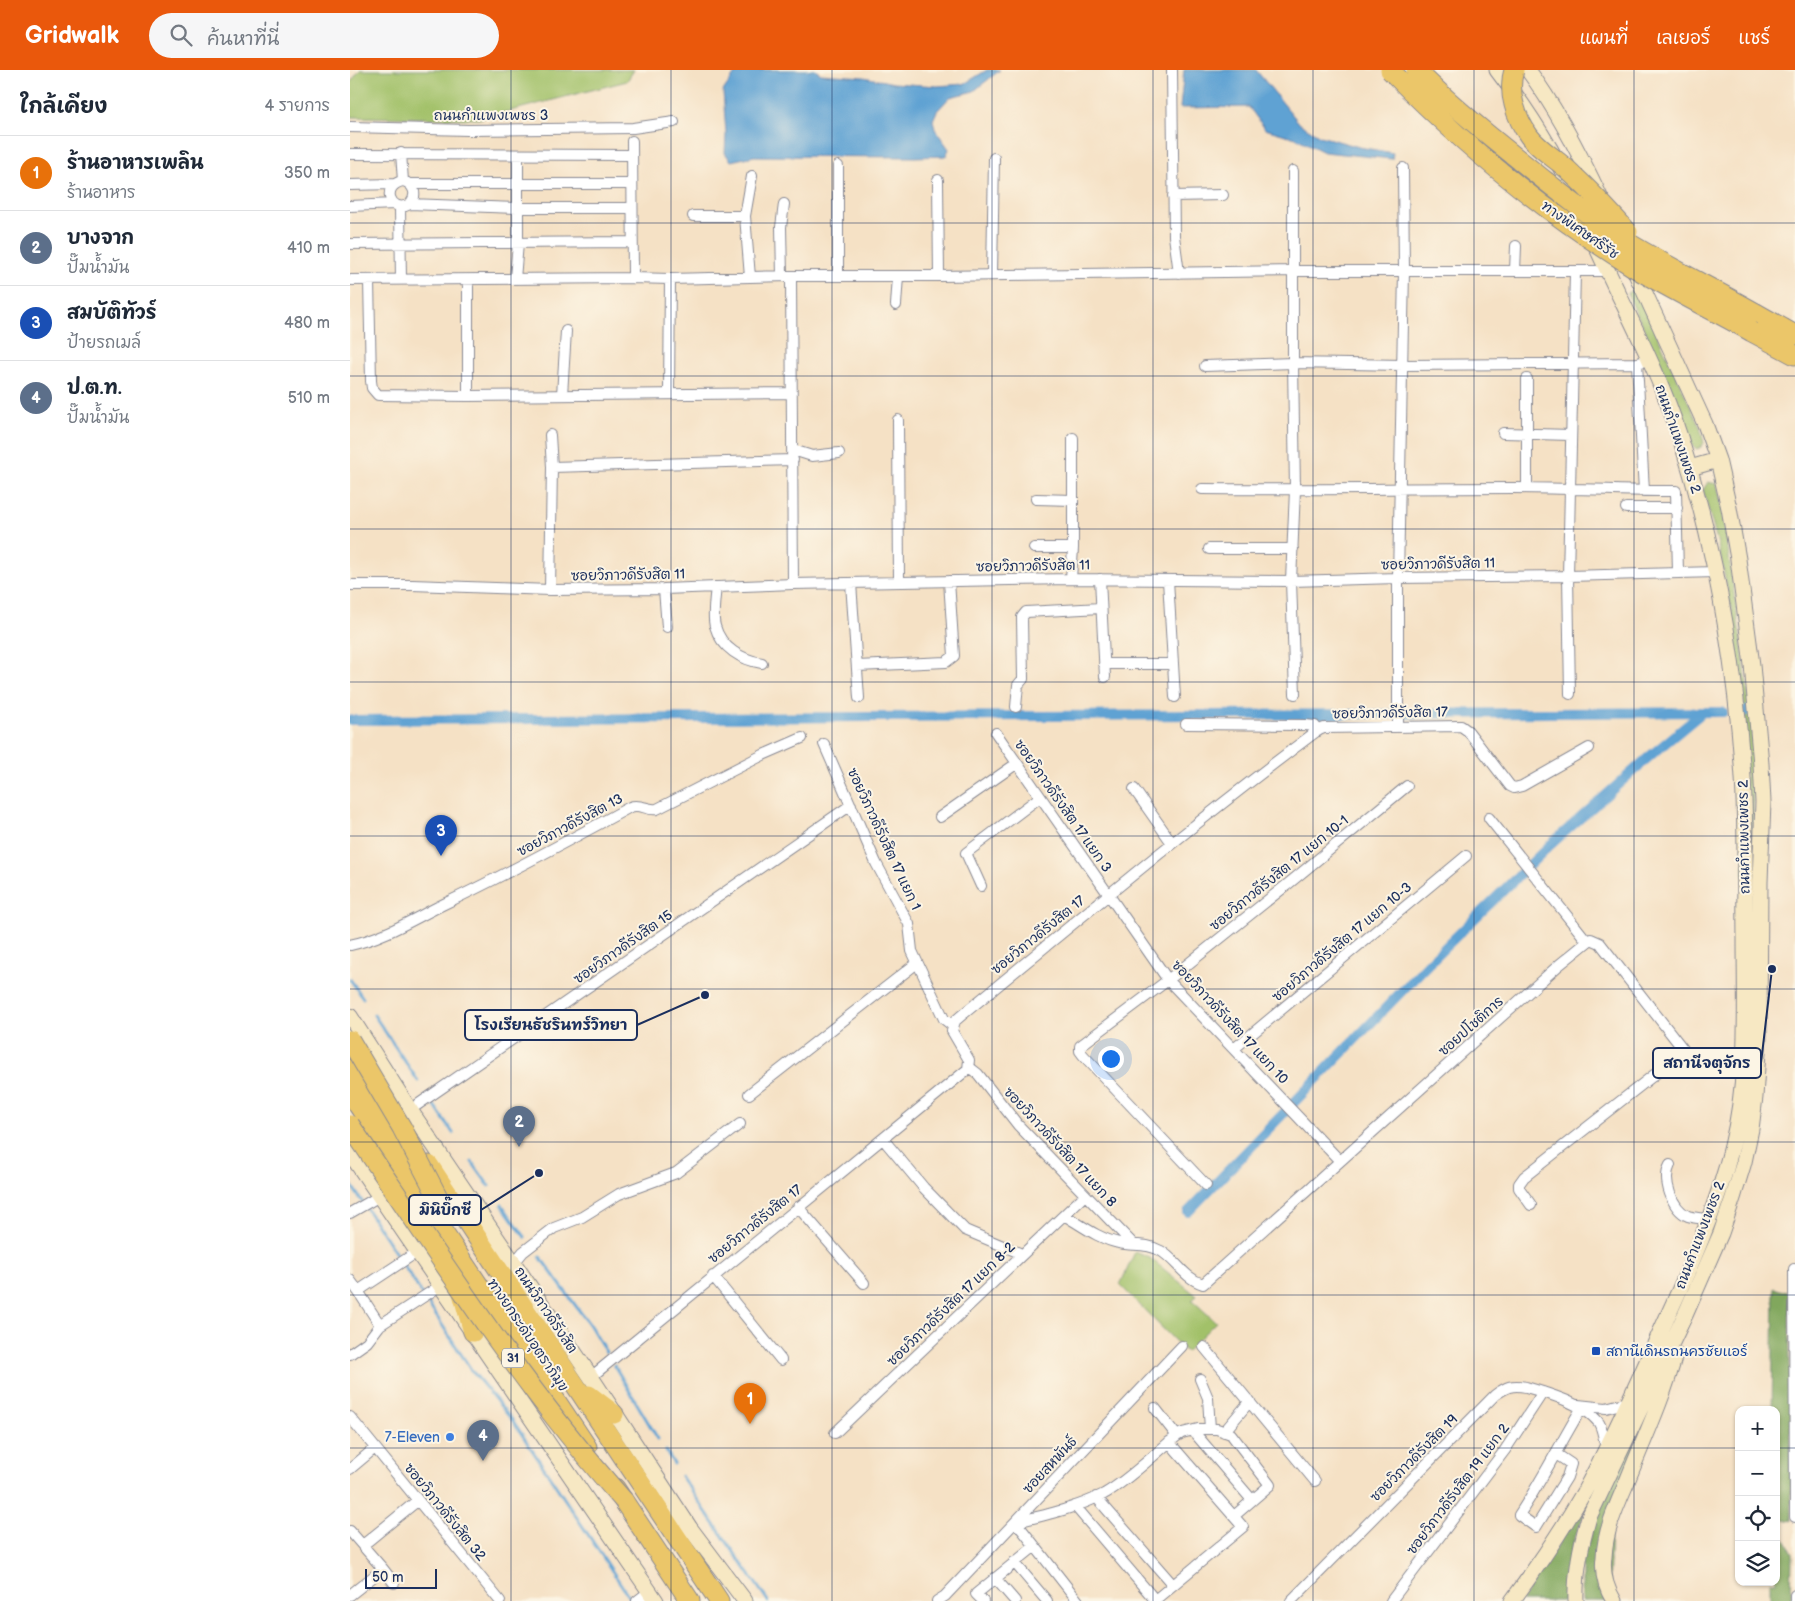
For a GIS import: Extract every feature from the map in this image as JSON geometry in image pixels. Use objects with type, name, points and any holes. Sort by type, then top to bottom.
[{"type":"highway","name":"ทางพิเศษศรีรัช","points":[[1390,70],[1480,155],[1572,226],[1636,268],[1795,355]]},
{"type":"highway","name":"ทางพิเศษศรีรัช","points":[[1416,70],[1438,92],[1496,142],[1629,243],[1676,271],[1713,288],[1795,335]]},
{"type":"highway","points":[[1514,70],[1512,98],[1515,109],[1529,136],[1571,172],[1647,253]]},
{"type":"highway","points":[[350,1040],[402,1128],[441,1203]]},
{"type":"highway","name":"ถนนวิภาวดีรังสิต","points":[[350,1048],[584,1382],[719,1601]]},
{"type":"highway","name":"ทางยกระดับอุตราภิมุข","points":[[350,1069],[705,1601]]},
{"type":"highway","name":"ทางยกระดับอุตราภิมุข","points":[[350,1092],[690,1601]]},
{"type":"highway","name":"31","points":[[350,1116],[674,1601]]},
{"type":"highway","points":[[350,1125],[546,1407],[593,1466],[624,1501]]},
{"type":"highway","points":[[456,1273],[473,1332]]},
{"type":"highway","points":[[584,1382],[614,1414]]},
{"type":"main road","name":"ถนนกำแพงเพชร 2","points":[[1497,70],[1521,101],[1568,181],[1644,362],[1679,433],[1701,507],[1716,572],[1730,653],[1743,767],[1745,1048],[1739,1110],[1732,1147],[1698,1248],[1606,1449],[1567,1520],[1512,1601]]},
{"type":"main road","name":"ถนนกำแพงเพชร 2","points":[[1528,70],[1559,119],[1588,171],[1692,391],[1718,460],[1729,508],[1746,614],[1761,764],[1758,1064],[1751,1129],[1744,1162],[1721,1232],[1680,1326],[1590,1518],[1583,1538],[1577,1573],[1576,1601]]},
{"type":"main road","points":[[1690,468],[1718,460]]},
{"type":"main road","name":"ถนนวิภาวดีรังสิต","points":[[350,1016],[410,1110],[514,1263],[584,1382]]},
{"type":"main road","name":"31","points":[[350,1153],[653,1596]]},
{"type":"main road","points":[[1614,1601],[1606,1584],[1604,1570],[1603,1558],[1608,1531],[1665,1386],[1677,1346],[1680,1326]]},
{"type":"main road","points":[[614,1414],[690,1528],[745,1601]]},
{"type":"street","points":[[1172,70],[1174,236],[1179,273]]},
{"type":"street","name":"ถนนกำแพงเพชร 3","points":[[350,127],[468,130],[633,128],[674,122]]},
{"type":"street","points":[[632,142],[633,278]]},
{"type":"street","points":[[401,153],[402,183]]},
{"type":"street","points":[[350,154],[632,155]]},
{"type":"street","points":[[515,279],[518,243],[518,155]]},
{"type":"street","points":[[992,275],[994,158]]},
{"type":"street","points":[[838,166],[838,276]]},
{"type":"street","points":[[1398,726],[1399,488],[1404,271],[1403,168]]},
{"type":"street","points":[[1293,171],[1292,271],[1295,490],[1291,581],[1296,694]]},
{"type":"street","points":[[750,277],[745,216],[752,176]]},
{"type":"street","points":[[938,180],[939,276]]},
{"type":"street","points":[[350,185],[402,183],[631,184]]},
{"type":"street","points":[[401,205],[390,198],[390,192],[402,183]]},
{"type":"street","points":[[401,205],[414,199],[415,194],[413,188],[402,183]]},
{"type":"street","points":[[1173,196],[1223,195]]},
{"type":"street","points":[[784,204],[781,227],[787,276],[791,393],[793,584]]},
{"type":"street","points":[[401,205],[401,280]]},
{"type":"street","points":[[350,206],[632,208]]},
{"type":"street","points":[[693,216],[745,216]]},
{"type":"street","points":[[350,244],[632,242]]},
{"type":"street","points":[[1515,272],[1516,246]]},
{"type":"street","points":[[350,280],[670,279],[1292,271],[1607,271]]},
{"type":"street","points":[[1570,694],[1568,576],[1575,272]]},
{"type":"street","points":[[896,305],[898,276]]},
{"type":"street","points":[[669,393],[670,279]]},
{"type":"street","points":[[369,280],[371,381],[372,388],[378,395],[791,393]]},
{"type":"street","points":[[468,280],[468,396]]},
{"type":"street","points":[[562,395],[566,331]]},
{"type":"street","points":[[1205,366],[1293,363],[1644,362],[1644,491]]},
{"type":"street","points":[[1527,378],[1527,488]]},
{"type":"street","points":[[898,420],[900,582]]},
{"type":"street","points":[[1503,433],[1571,434]]},
{"type":"street","points":[[550,435],[552,467],[550,590]]},
{"type":"street","points":[[1071,579],[1073,548],[1073,438]]},
{"type":"street","points":[[552,467],[793,455],[812,456],[839,453]]},
{"type":"street","points":[[1202,489],[1571,488],[1676,491],[1678,572]]},
{"type":"street","points":[[1036,499],[1073,500]]},
{"type":"street","points":[[1626,508],[1677,508]]},
{"type":"street","points":[[1034,548],[1073,548]]},
{"type":"street","points":[[1209,549],[1293,549]]},
{"type":"street","name":"ซอยวิภาวดีรังสิต 11","points":[[350,585],[476,586],[550,590],[1071,579],[1291,581],[1716,572]]},
{"type":"street","points":[[1100,580],[1105,677]]},
{"type":"street","points":[[1168,580],[1175,697]]},
{"type":"street","points":[[857,666],[946,662],[954,656],[949,581]]},
{"type":"street","points":[[851,583],[859,698]]},
{"type":"street","points":[[716,587],[715,625],[720,637],[739,656],[762,664]]},
{"type":"street","points":[[664,588],[667,627]]},
{"type":"street","points":[[1016,707],[1018,685],[1023,679],[1022,617],[1024,614],[1026,612],[1101,608]]},
{"type":"street","points":[[1104,664],[1173,664]]},
{"type":"street","points":[[1186,724],[1305,725],[1315,726],[1318,731]]},
{"type":"street","name":"ซอยวิภาวดีรังสิต 17","points":[[953,1026],[955,1021],[962,1015],[1172,843],[1257,775],[1324,728],[1461,726],[1468,731],[1510,786],[1514,788],[1522,786],[1589,748]]},
{"type":"street","name":"ซอยวิภาวดีรังสิต 17 แยก 3","points":[[996,733],[1109,895]]},
{"type":"street","name":"ซอยวิภาวดีรังสิต 13","points":[[350,946],[360,944],[396,929],[518,868],[630,807],[640,805],[651,810],[658,809],[802,738]]},
{"type":"street","name":"ซอยวิภาวดีรังสิต 17 แยก 1","points":[[824,744],[876,863],[908,924],[912,951],[917,963],[944,1019],[953,1026]]},
{"type":"street","points":[[940,817],[1016,764]]},
{"type":"street","name":"ซอยวิภาวดีรังสิต 17 แยก 10-1","points":[[1206,1185],[1080,1051],[1080,1046],[1168,980],[1407,786]]},
{"type":"street","points":[[1134,788],[1172,843]]},
{"type":"street","points":[[981,886],[966,853],[1040,797]]},
{"type":"street","name":"ซอยวิภาวดีรังสิต 15","points":[[410,1110],[851,805]]},
{"type":"street","points":[[1489,818],[1587,941],[1591,939],[1600,943],[1683,1049],[1682,1053],[1524,1177],[1519,1184],[1519,1188],[1531,1205]]},
{"type":"street","name":"ซอยวิภาวดีรังสิต 17 แยก 10-3","points":[[1235,1048],[1466,856]]},
{"type":"street","name":"ซอยวิภาวดีรังสิต 17 แยก 10","points":[[1109,895],[1168,980],[1235,1048],[1340,1161]]},
{"type":"street","name":"ซอยปโชติการ","points":[[1064,1215],[1100,1236],[1119,1243],[1148,1246],[1161,1251],[1184,1273],[1196,1282],[1203,1284],[1587,941]]},
{"type":"street","points":[[749,1094],[917,963]]},
{"type":"street","points":[[953,1026],[952,1031],[969,1060],[969,1067]]},
{"type":"street","name":"ซอยวิภาวดีรังสิต 17","points":[[584,1382],[969,1067]]},
{"type":"street","name":"ซอยวิภาวดีรังสิต 17 แยก 8","points":[[969,1067],[978,1074],[1018,1125],[1133,1244]]},
{"type":"street","points":[[514,1263],[523,1252],[554,1228],[582,1217],[619,1194],[676,1173],[740,1124]]},
{"type":"street","points":[[883,1139],[924,1188],[965,1230],[1022,1254]]},
{"type":"street","points":[[1670,1165],[1667,1170],[1667,1186],[1674,1200],[1688,1216],[1708,1220]]},
{"type":"street","name":"ซอยวิภาวดีรังสิต 17 แยก 8-2","points":[[835,1433],[1085,1195]]},
{"type":"street","points":[[350,1214],[378,1196]]},
{"type":"street","points":[[798,1207],[864,1283]]},
{"type":"street","points":[[358,1291],[417,1252]]},
{"type":"street","points":[[1794,1269],[1795,1517]]},
{"type":"street","points":[[713,1276],[781,1360]]},
{"type":"street","points":[[350,1280],[380,1325]]},
{"type":"street","points":[[350,1354],[367,1342],[380,1325],[440,1286]]},
{"type":"street","name":"ซอยสหพันธ์","points":[[937,1601],[945,1596],[1182,1346]]},
{"type":"street","points":[[1204,1347],[1315,1481]]},
{"type":"street","points":[[1200,1379],[1209,1406],[1210,1429]]},
{"type":"street","name":"ซอยวิภาวดีรังสิต 19","points":[[1291,1601],[1495,1395],[1505,1388],[1518,1385],[1544,1392],[1578,1407],[1598,1422],[1606,1449]]},
{"type":"street","name":"ซอยวิภาวดีรังสิต 19 แยก 2","points":[[1391,1601],[1505,1450],[1544,1392]]},
{"type":"street","points":[[1224,1432],[1250,1401]]},
{"type":"street","name":"ซอยวิภาวดีรังสิต 19","points":[[1578,1407],[1606,1408],[1628,1402]]},
{"type":"street","points":[[1556,1454],[1572,1464],[1567,1477],[1536,1527],[1519,1515],[1556,1454],[1578,1407]]},
{"type":"street","points":[[1075,1506],[1155,1600],[1244,1527],[1173,1439],[1155,1408]]},
{"type":"street","name":"ซอยวิภาวดีรังสิต 32","points":[[350,1417],[500,1601]]},
{"type":"street","points":[[1078,1601],[1016,1522],[1047,1515],[1096,1497],[1117,1485],[1173,1439],[1192,1430],[1210,1429],[1217,1429],[1230,1434],[1270,1485],[1234,1516]]},
{"type":"street","points":[[1192,1430],[1252,1500]]},
{"type":"street","points":[[350,1469],[375,1448]]},
{"type":"street","points":[[1096,1497],[1173,1585]]},
{"type":"street","points":[[363,1545],[417,1501]]},
{"type":"street","points":[[350,1532],[394,1583]]},
{"type":"street","points":[[983,1601],[976,1594],[1034,1546]]},
{"type":"street","points":[[1014,1562],[1047,1601]]},
{"type":"street","points":[[350,1595],[382,1569]]},
{"type":"street","points":[[994,1578],[1015,1601]]},
{"type":"street","points":[[1795,1595],[1795,1601]]},
{"type":"street","points":[[637,1601],[653,1596]]},
{"type":"green space","points":[[360,70],[634,70],[627,81],[479,119],[350,117],[350,83]]},
{"type":"green space","points":[[1636,289],[1700,427],[1704,443],[1697,449],[1690,444],[1670,386],[1627,293]]},
{"type":"green space","points":[[1708,482],[1717,484],[1722,507],[1752,720],[1754,872],[1743,1140],[1727,1199],[1707,1250],[1590,1502],[1586,1501],[1614,1448],[1674,1320],[1697,1263],[1740,1139],[1746,720],[1731,607],[1717,540],[1703,490]]},
{"type":"green space","points":[[1135,1252],[1150,1258],[1197,1296],[1192,1300],[1216,1322],[1186,1352],[1120,1285]]},
{"type":"green space","points":[[1774,1288],[1789,1293],[1792,1521],[1780,1518],[1780,1406],[1772,1406]]},
{"type":"green space","points":[[1659,1386],[1611,1511],[1609,1601],[1582,1601],[1582,1561],[1601,1505]]},
{"type":"green space","points":[[1586,1501],[1590,1502],[1575,1538],[1568,1563],[1566,1601],[1521,1601]]},
{"type":"green space","points":[[1780,1539],[1785,1539],[1792,1553],[1791,1601],[1770,1601],[1770,1586],[1780,1586]]},
{"type":"water","points":[[741,70],[815,70],[821,74],[937,86],[964,84],[987,70],[1000,70],[974,91],[950,97],[937,111],[933,120],[935,129],[949,149],[946,156],[754,156],[731,161],[725,153],[726,134],[723,91],[736,72]]},
{"type":"water","points":[[1184,70],[1256,70],[1300,124],[1320,136],[1359,147],[1393,153],[1392,159],[1324,152],[1296,138],[1265,129],[1249,107],[1180,108]]},
{"type":"waterway","points":[[1188,1212],[1431,961],[1549,846],[1650,756],[1703,712]]},
{"type":"waterway","points":[[350,720],[1723,712]]},
{"type":"waterway","points":[[350,979],[363,998]]},
{"type":"waterway","points":[[374,1015],[418,1081]]},
{"type":"waterway","points":[[434,1105],[453,1133]]},
{"type":"waterway","points":[[472,1162],[489,1186]]},
{"type":"waterway","points":[[350,1183],[472,1371],[513,1421],[632,1601]]},
{"type":"waterway","points":[[502,1205],[525,1237]]},
{"type":"waterway","points":[[540,1257],[589,1324],[606,1352]]},
{"type":"waterway","points":[[614,1365],[658,1439]]},
{"type":"waterway","points":[[666,1451],[674,1464]]},
{"type":"waterway","points":[[681,1476],[768,1601]]},
{"type":"place","name":"สมบัติทัวร์","points":[[441,856]]},
{"type":"place","name":"สถานีจตุจักร","points":[[1772,969]]},
{"type":"place","name":"โรงเรียนธัชรินทร์วิทยา","points":[[705,995]]},
{"type":"place","name":"บางจาก","points":[[519,1147]]},
{"type":"place","name":"มินิบิ๊กซี","points":[[539,1173]]},
{"type":"place","name":"สถานีเดินรถนครชัยแอร์","points":[[1596,1351]]},
{"type":"place","name":"ร้านอาหารเพลิน","points":[[750,1424]]},
{"type":"place","name":"7-Eleven","points":[[450,1437]]},
{"type":"place","name":"ป.ต.ท.","points":[[483,1461]]}]
